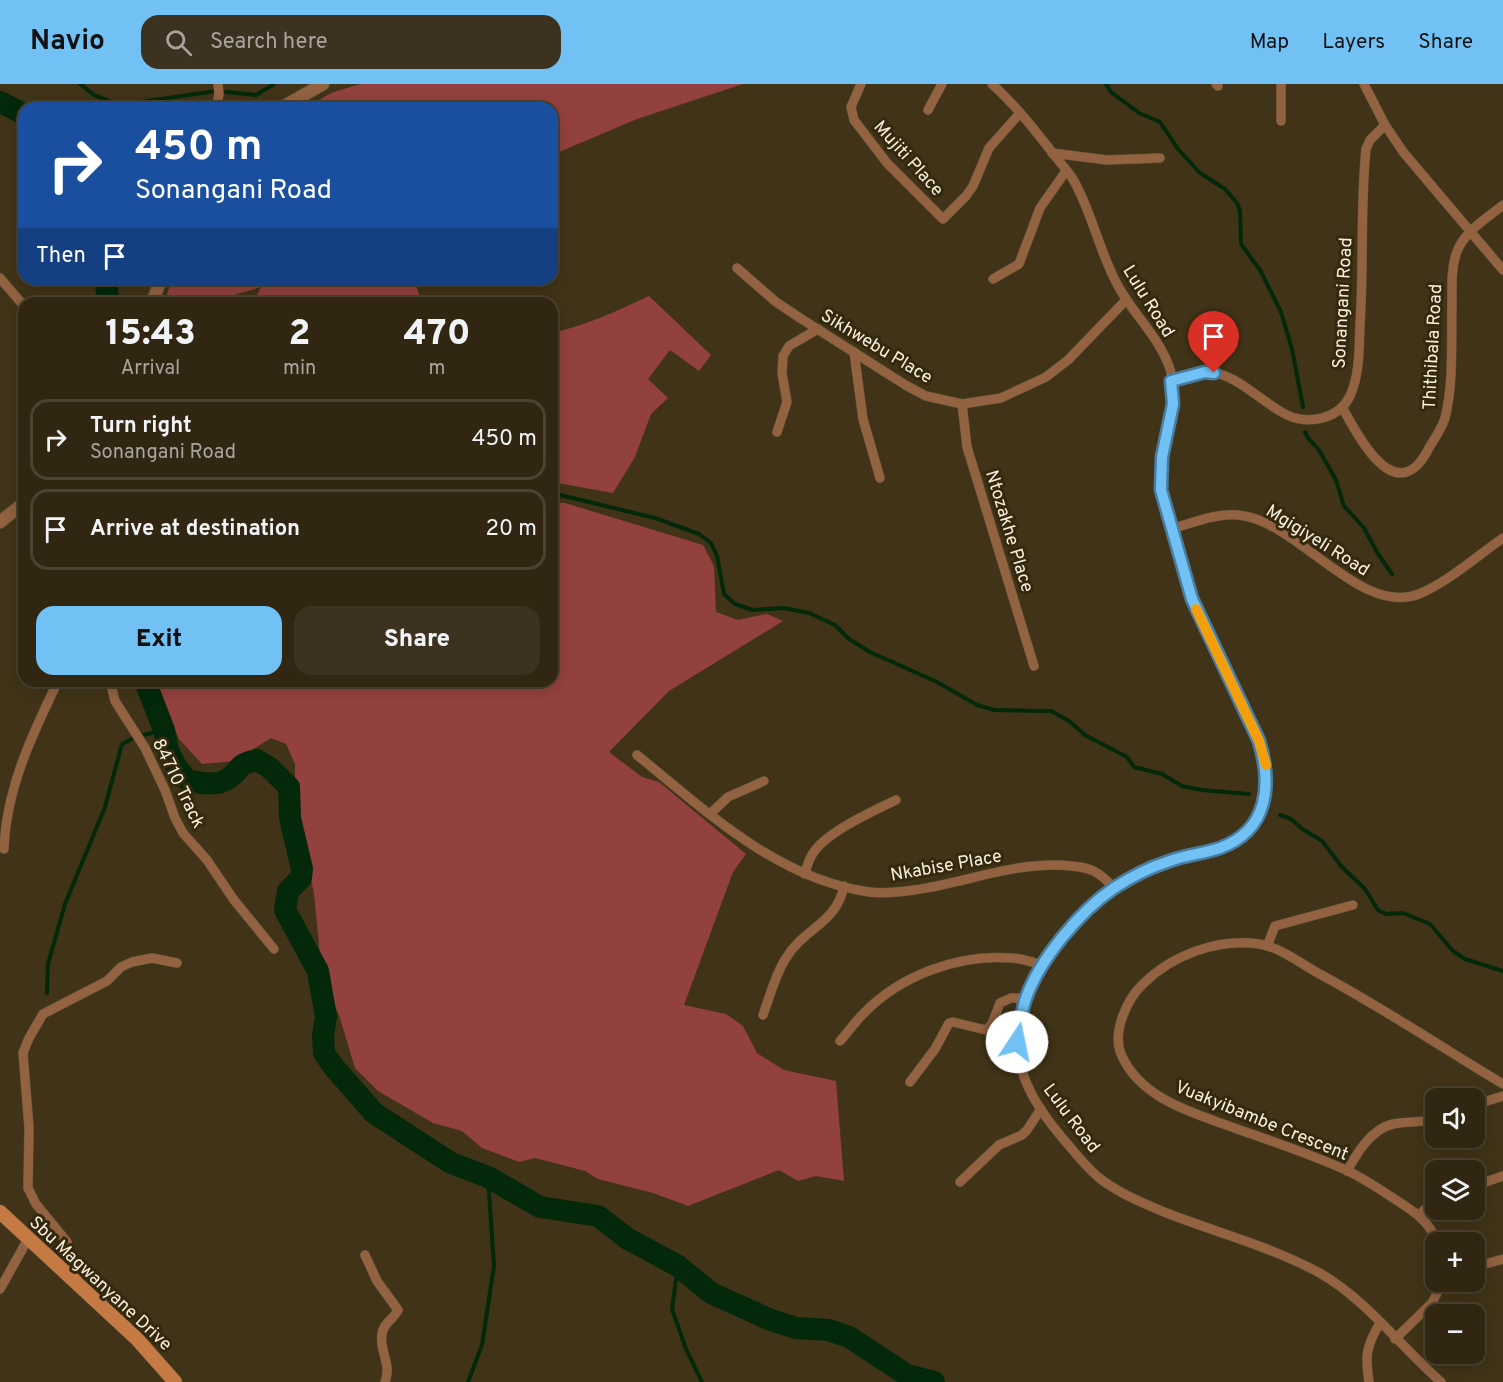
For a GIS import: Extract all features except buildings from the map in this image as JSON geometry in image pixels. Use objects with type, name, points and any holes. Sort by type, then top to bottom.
[{"type":"main road","name":"Sbu Magwanyane Drive","points":[[0,1212],[137,1339],[175,1382]]},
{"type":"street","points":[[217,102],[218,84]]},
{"type":"street","points":[[291,102],[322,84]]},
{"type":"street","name":"Mujiti Place","points":[[861,84],[851,107],[854,120],[887,163],[943,219],[966,196],[973,186],[989,148],[1020,113]]},
{"type":"street","points":[[928,110],[942,84]]},
{"type":"street","points":[[1281,84],[1281,121]]},
{"type":"street","points":[[1364,84],[1385,125],[1404,153],[1503,270]]},
{"type":"street","name":"Lulu Road","points":[[995,85],[1073,180],[1087,208],[1115,281],[1126,300],[1154,336],[1169,367],[1173,404],[1161,474],[1161,490],[1192,599],[1259,741],[1265,760],[1267,789],[1261,810],[1248,830],[1237,839],[1223,847],[1168,861],[1140,872],[1114,888],[1083,915],[1042,965],[1026,998],[1017,1042],[1023,1075],[1041,1110],[1097,1176],[1121,1192],[1185,1220],[1275,1252],[1302,1264],[1338,1285],[1441,1382]]},
{"type":"street","name":"Sonangani Road","points":[[1342,407],[1353,386],[1359,345],[1366,149],[1370,140],[1385,125]]},
{"type":"street","points":[[1052,153],[1107,160],[1160,158]]},
{"type":"street","points":[[993,279],[1019,264],[1040,208],[1066,171]]},
{"type":"street","name":"Thithibala Road","points":[[1342,407],[1360,438],[1382,464],[1398,473],[1404,473],[1418,464],[1439,432],[1445,418],[1451,356],[1452,273],[1458,249],[1470,232],[1503,205]]},
{"type":"street","name":"Sikhwebu Place","points":[[737,268],[776,302],[926,396],[962,404],[1001,398],[1046,378],[1068,360],[1126,300]]},
{"type":"street","points":[[0,278],[18,299]]},
{"type":"street","points":[[777,432],[787,402],[782,373],[783,356],[789,346],[818,329]]},
{"type":"street","points":[[854,352],[863,419],[880,478]]},
{"type":"street","points":[[1171,381],[1205,372],[1214,373],[1242,385],[1270,405],[1300,420],[1320,419],[1342,407]]},
{"type":"street","name":"Ntozakhe Place","points":[[962,404],[967,447],[1034,666]]},
{"type":"street","points":[[0,522],[18,508]]},
{"type":"street","name":"Mgigiyeli Road","points":[[1171,529],[1222,515],[1239,515],[1255,519],[1285,535],[1367,590],[1390,597],[1418,594],[1440,582],[1503,538]]},
{"type":"street","points":[[3,849],[4,826],[12,792],[31,736],[55,687]]},
{"type":"street","name":"84710 Track","points":[[112,687],[115,701],[155,767],[183,833],[207,860],[234,900],[274,949]]},
{"type":"street","name":"Nkabise Place","points":[[637,755],[710,814],[771,856],[805,874],[844,886],[870,892],[894,892],[1049,865],[1086,868],[1098,873],[1114,888]]},
{"type":"street","points":[[710,814],[728,797],[764,781]]},
{"type":"street","points":[[805,874],[809,859],[816,848],[855,821],[896,800]]},
{"type":"street","points":[[763,1015],[786,958],[809,932],[831,915],[839,905],[844,886]]},
{"type":"street","points":[[1267,946],[1275,926],[1353,905]]},
{"type":"street","name":"Vuakyibambe Crescent","points":[[1432,1232],[1419,1215],[1375,1186],[1347,1171],[1192,1113],[1164,1100],[1126,1065],[1120,1051],[1122,1020],[1128,1004],[1138,988],[1157,970],[1206,948],[1227,943],[1267,946],[1342,986],[1503,1084]]},
{"type":"street","points":[[840,1041],[865,1012],[894,989],[928,971],[963,959],[989,957],[1014,958],[1042,965]]},
{"type":"street","points":[[79,1286],[67,1242],[36,1204],[28,1188],[29,1128],[23,1053],[43,1014],[107,981],[121,967],[152,958],[177,963]]},
{"type":"street","points":[[910,1082],[935,1049],[949,1023],[986,1030],[992,1024],[1000,1003],[1011,998],[1026,998]]},
{"type":"street","points":[[1485,1102],[1503,1096]]},
{"type":"street","points":[[960,1182],[999,1145],[1022,1135],[1041,1110]]},
{"type":"street","points":[[1347,1171],[1359,1150],[1385,1127],[1425,1121]]},
{"type":"street","points":[[1485,1182],[1503,1176]]},
{"type":"street","points":[[1419,1215],[1425,1209]]},
{"type":"street","points":[[0,1289],[28,1239]]},
{"type":"street","points":[[365,1255],[377,1281],[398,1307],[398,1312],[385,1325],[381,1334],[381,1345],[388,1368],[385,1382]]},
{"type":"street","points":[[1485,1264],[1503,1259]]},
{"type":"street","points":[[1395,1339],[1432,1303],[1438,1292]]},
{"type":"street","points":[[1369,1382],[1368,1347],[1380,1323]]},
{"type":"shaded area","points":[[360,84],[743,84],[637,119],[558,152],[558,102],[315,102],[331,93]]},
{"type":"shaded area","points":[[170,285],[416,285],[420,297],[256,297],[261,287],[227,297],[166,297]]},
{"type":"shaded area","points":[[649,296],[711,355],[699,371],[670,350],[648,379],[668,398],[651,414],[635,457],[613,493],[558,483],[558,332]]},
{"type":"shaded area","points":[[558,502],[703,545],[714,566],[716,612],[738,620],[767,614],[783,621],[669,691],[609,752],[642,777],[659,782],[746,854],[733,872],[684,1005],[726,1014],[743,1026],[757,1053],[784,1070],[836,1081],[844,1181],[816,1176],[798,1181],[779,1170],[688,1206],[653,1193],[598,1179],[585,1171],[535,1158],[519,1162],[482,1148],[462,1131],[433,1123],[378,1091],[355,1068],[339,1015],[322,976],[314,893],[299,830],[295,796],[295,764],[286,744],[271,738],[234,761],[202,764],[179,739],[158,687],[558,687]]},
{"type":"waterway","points":[[80,84],[94,95],[112,102]]},
{"type":"waterway","points":[[226,92],[256,95],[274,84]]},
{"type":"waterway","points":[[1106,84],[1111,92],[1139,113],[1160,122],[1178,149],[1200,173],[1225,189],[1237,203],[1240,211],[1241,244],[1260,270],[1281,312],[1292,349],[1303,407]]},
{"type":"waterway","points":[[141,102],[216,91]]},
{"type":"waterway","points":[[0,102],[18,111]]},
{"type":"waterway","points":[[106,285],[108,297]]},
{"type":"waterway","points":[[1305,432],[1319,450],[1336,480],[1344,506],[1364,528],[1392,574]]},
{"type":"waterway","points":[[558,494],[655,518],[699,534],[711,543],[717,556],[724,594],[735,604],[752,610],[784,608],[809,613],[835,625],[849,639],[870,652],[937,682],[977,705],[994,710],[1051,711],[1069,721],[1085,735],[1127,757],[1134,767],[1162,774],[1182,786],[1249,794]]},
{"type":"waterway","points":[[147,687],[164,730],[168,750],[175,765],[187,780],[219,783],[229,778],[242,765],[257,760],[270,768],[289,787],[290,818],[302,869],[301,878],[288,891],[285,910],[318,971],[326,1017],[323,1035],[324,1053],[374,1113],[451,1163],[488,1177],[540,1207],[598,1216],[628,1239],[678,1266],[711,1293],[771,1320],[796,1328],[829,1330],[849,1337],[907,1375],[934,1382]]},
{"type":"waterway","points":[[143,735],[164,730]]},
{"type":"waterway","points":[[47,993],[48,964],[65,904],[105,807],[122,744],[134,738]]},
{"type":"waterway","points":[[1280,815],[1291,819],[1322,841],[1342,867],[1365,889],[1378,910],[1386,914],[1403,913],[1430,924],[1453,951],[1465,959],[1503,971]]},
{"type":"waterway","points":[[468,1382],[482,1345],[494,1266],[488,1177]]},
{"type":"waterway","points":[[678,1266],[672,1309],[686,1349],[702,1382]]},
{"type":"slow traffic","points":[[1196,609],[1259,741],[1266,765]]},
{"type":"route","points":[[1017,1042],[1026,998],[1042,965],[1098,900],[1140,872],[1168,861],[1223,847],[1248,830],[1261,810],[1267,789],[1265,760],[1259,741],[1192,599],[1161,490],[1162,457],[1173,404],[1171,381],[1205,372],[1214,373]]}]
